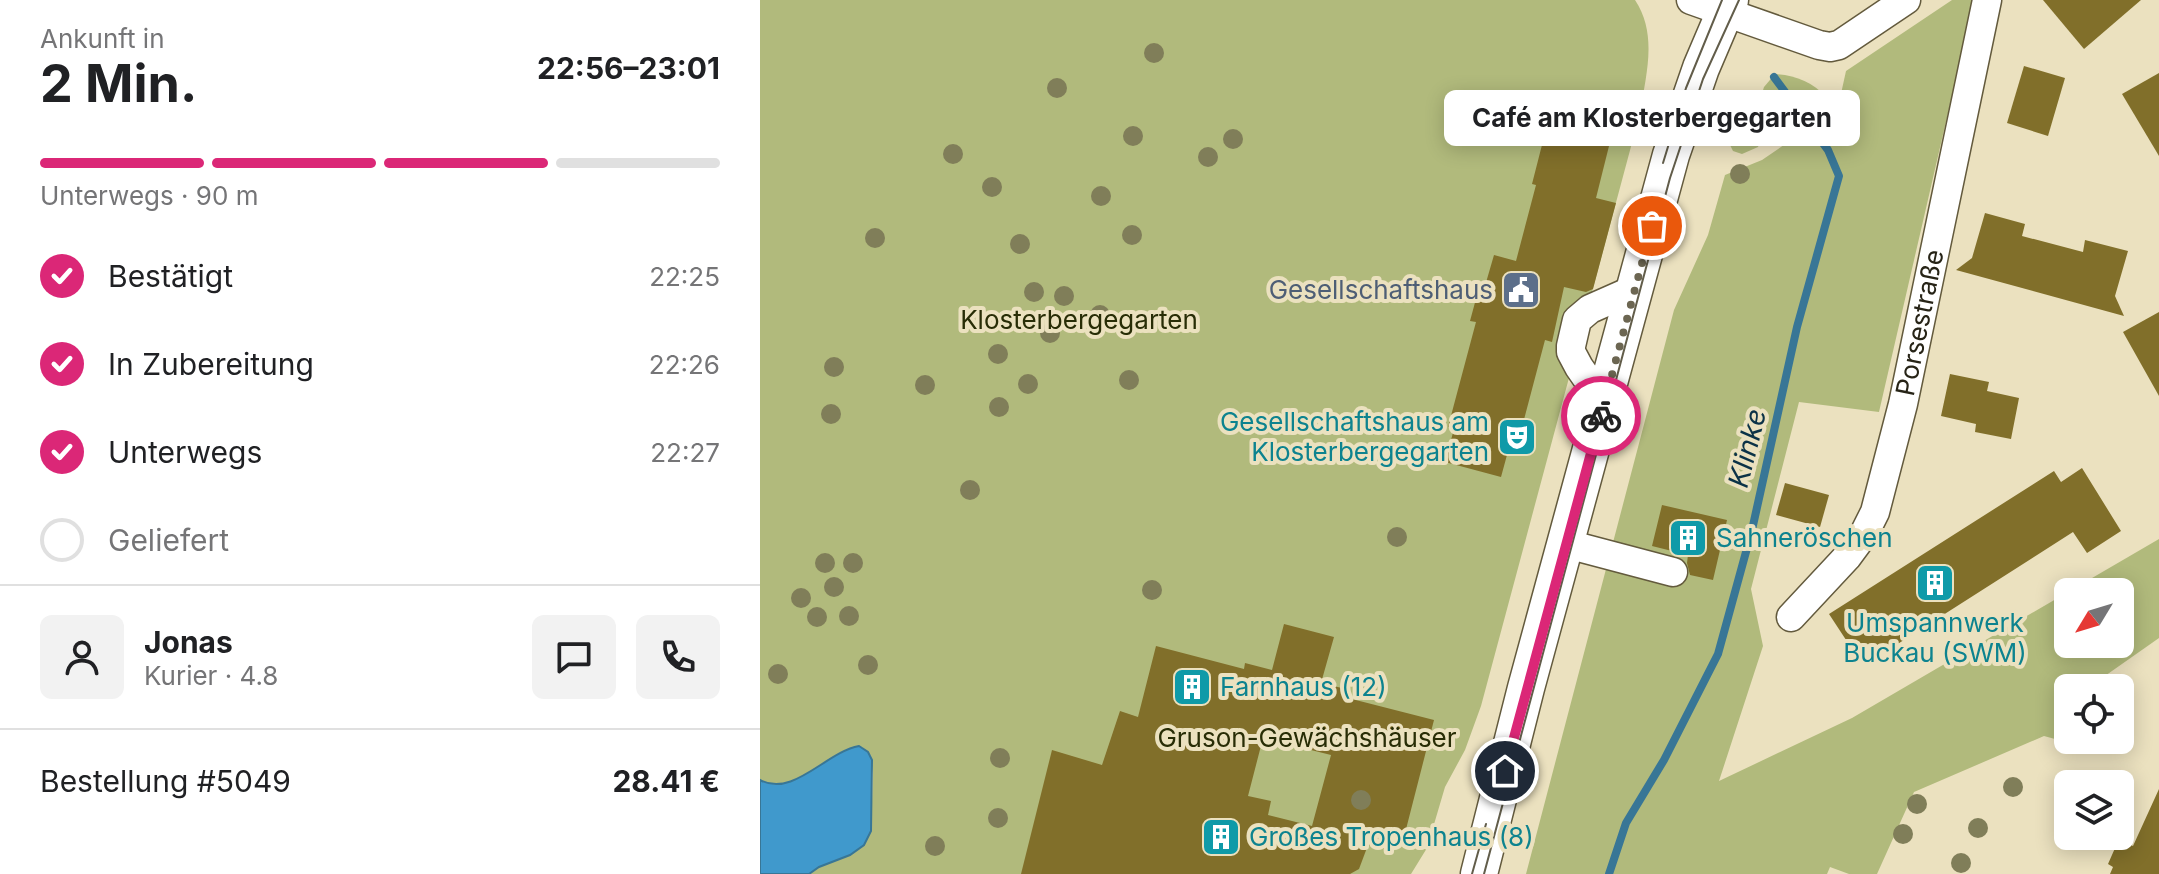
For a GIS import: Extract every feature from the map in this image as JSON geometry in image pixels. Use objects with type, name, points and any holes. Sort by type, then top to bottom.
[{"type":"main road","points":[[1479,874],[1633,290],[1685,109],[1728,6]]},
{"type":"street","points":[[1691,0],[1728,6],[1830,47],[1839,45],[1906,0]]},
{"type":"street","name":"Porsestraße","points":[[1791,617],[1856,546],[1878,504],[1903,404],[1987,0]]},
{"type":"street","points":[[1604,403],[1579,367],[1570,347],[1577,320],[1590,309],[1633,290]]},
{"type":"street","points":[[1567,544],[1673,572]]},
{"type":"green space","name":"Klosterbergegarten","points":[[760,0],[1635,0],[1642,13],[1648,41],[1640,113],[1481,706],[1465,750],[1445,787],[1427,848],[1411,874],[809,874],[850,855],[871,831],[873,773],[871,756],[859,746],[834,756],[797,779],[772,784],[760,780]]},
{"type":"green space","points":[[1952,0],[1974,0],[1879,412],[1799,402],[1751,589],[1763,646],[1719,781],[1852,718],[2054,600],[2054,658],[2130,658],[2108,674],[2054,674],[2054,739],[2044,736],[1914,792],[1877,874],[1849,874],[1830,867],[1827,874],[1526,874],[1674,310],[1708,235],[1725,175],[1762,160],[1837,112],[1846,71]]},
{"type":"green space","points":[[1775,74],[1803,80],[1826,97],[1775,134],[1756,112],[1764,87]]},
{"type":"green space","points":[[1742,115],[1748,117],[1762,138],[1758,147],[1742,154],[1733,151],[1730,145],[1737,119]]},
{"type":"green space","points":[[2159,539],[2159,638],[2134,656],[2134,578],[2092,578]]},
{"type":"water","points":[[859,746],[868,752],[872,760],[871,831],[864,845],[809,874],[760,874],[760,780],[772,784],[797,779],[834,756]]},
{"type":"building","points":[[2043,0],[2141,0],[2084,49]]},
{"type":"building","points":[[2024,66],[2065,78],[2048,136],[2007,123]]},
{"type":"building","points":[[2159,73],[2159,156],[2122,94]]},
{"type":"building","name":"Gesellschaftshaus","points":[[1554,98],[1617,114],[1596,198],[1616,203],[1593,289],[1586,292],[1564,287],[1552,342],[1545,340],[1517,446],[1510,444],[1501,477],[1445,462],[1454,429],[1448,427],[1476,322],[1470,321],[1480,284],[1485,286],[1494,255],[1516,261]]},
{"type":"building","points":[[1985,213],[2025,224],[2022,236],[2083,252],[2085,240],[2128,251],[2115,296],[2124,316],[1956,270],[1972,258]]},
{"type":"building","points":[[2159,312],[2159,396],[2123,332]]},
{"type":"building","points":[[1950,374],[1989,382],[1987,391],[2019,398],[2011,439],[1975,432],[1976,424],[1941,416]]},
{"type":"building","name":"Umspannwerk Buckau (SWM)","points":[[2082,468],[2121,531],[2087,553],[2073,532],[1871,661],[1858,641],[1850,646],[1829,614],[2054,471],[2061,482]]},
{"type":"building","points":[[1785,483],[1829,495],[1820,527],[1776,515]]},
{"type":"building","name":"Sahneröschen","points":[[1662,505],[1727,520],[1713,580],[1690,575],[1688,555],[1652,546]]},
{"type":"building","name":"Gruson-Gewächshäuser","points":[[1284,624],[1334,637],[1321,683],[1346,689],[1344,697],[1434,720],[1403,841],[1393,851],[1368,845],[1359,869],[1350,874],[1021,874],[1052,750],[1102,765],[1120,711],[1138,717],[1156,646],[1244,669],[1245,663],[1272,670]],"holes":[[[1263,738],[1331,755],[1312,826],[1268,815],[1271,801],[1248,796]]]},
{"type":"building","points":[[2159,789],[2159,874],[2110,874],[2113,867],[2108,864],[2114,850],[2134,850]]},
{"type":"waterway","name":"Klinke","points":[[1609,874],[1626,823],[1664,760],[1718,654],[1752,530],[1797,327],[1839,176],[1828,150],[1774,77]]},
{"type":"tram line","points":[[1663,163],[1686,88],[1722,0]]},
{"type":"tram line","points":[[1484,874],[1670,178],[1703,79],[1739,0]]},
{"type":"tram line","points":[[1472,874],[1486,824]]},
{"type":"way so far","points":[[1601,416],[1652,226]]},
{"type":"place","name":"Café am Klosterbergegarten","points":[[1652,226]]},
{"type":"place","name":"Gesellschaftshaus","points":[[1521,290]]},
{"type":"place","name":"Gesellschaftshaus am Klosterbergegarten","points":[[1517,437]]},
{"type":"place","name":"Sahneröschen","points":[[1688,538]]},
{"type":"place","name":"Umspannwerk Buckau (SWM)","points":[[1935,583]]},
{"type":"place","name":"Farnhaus (12)","points":[[1192,687]]},
{"type":"place","name":"Großes Tropenhaus (8)","points":[[1221,837]]},
{"type":"route","points":[[1505,771],[1601,416]]}]
